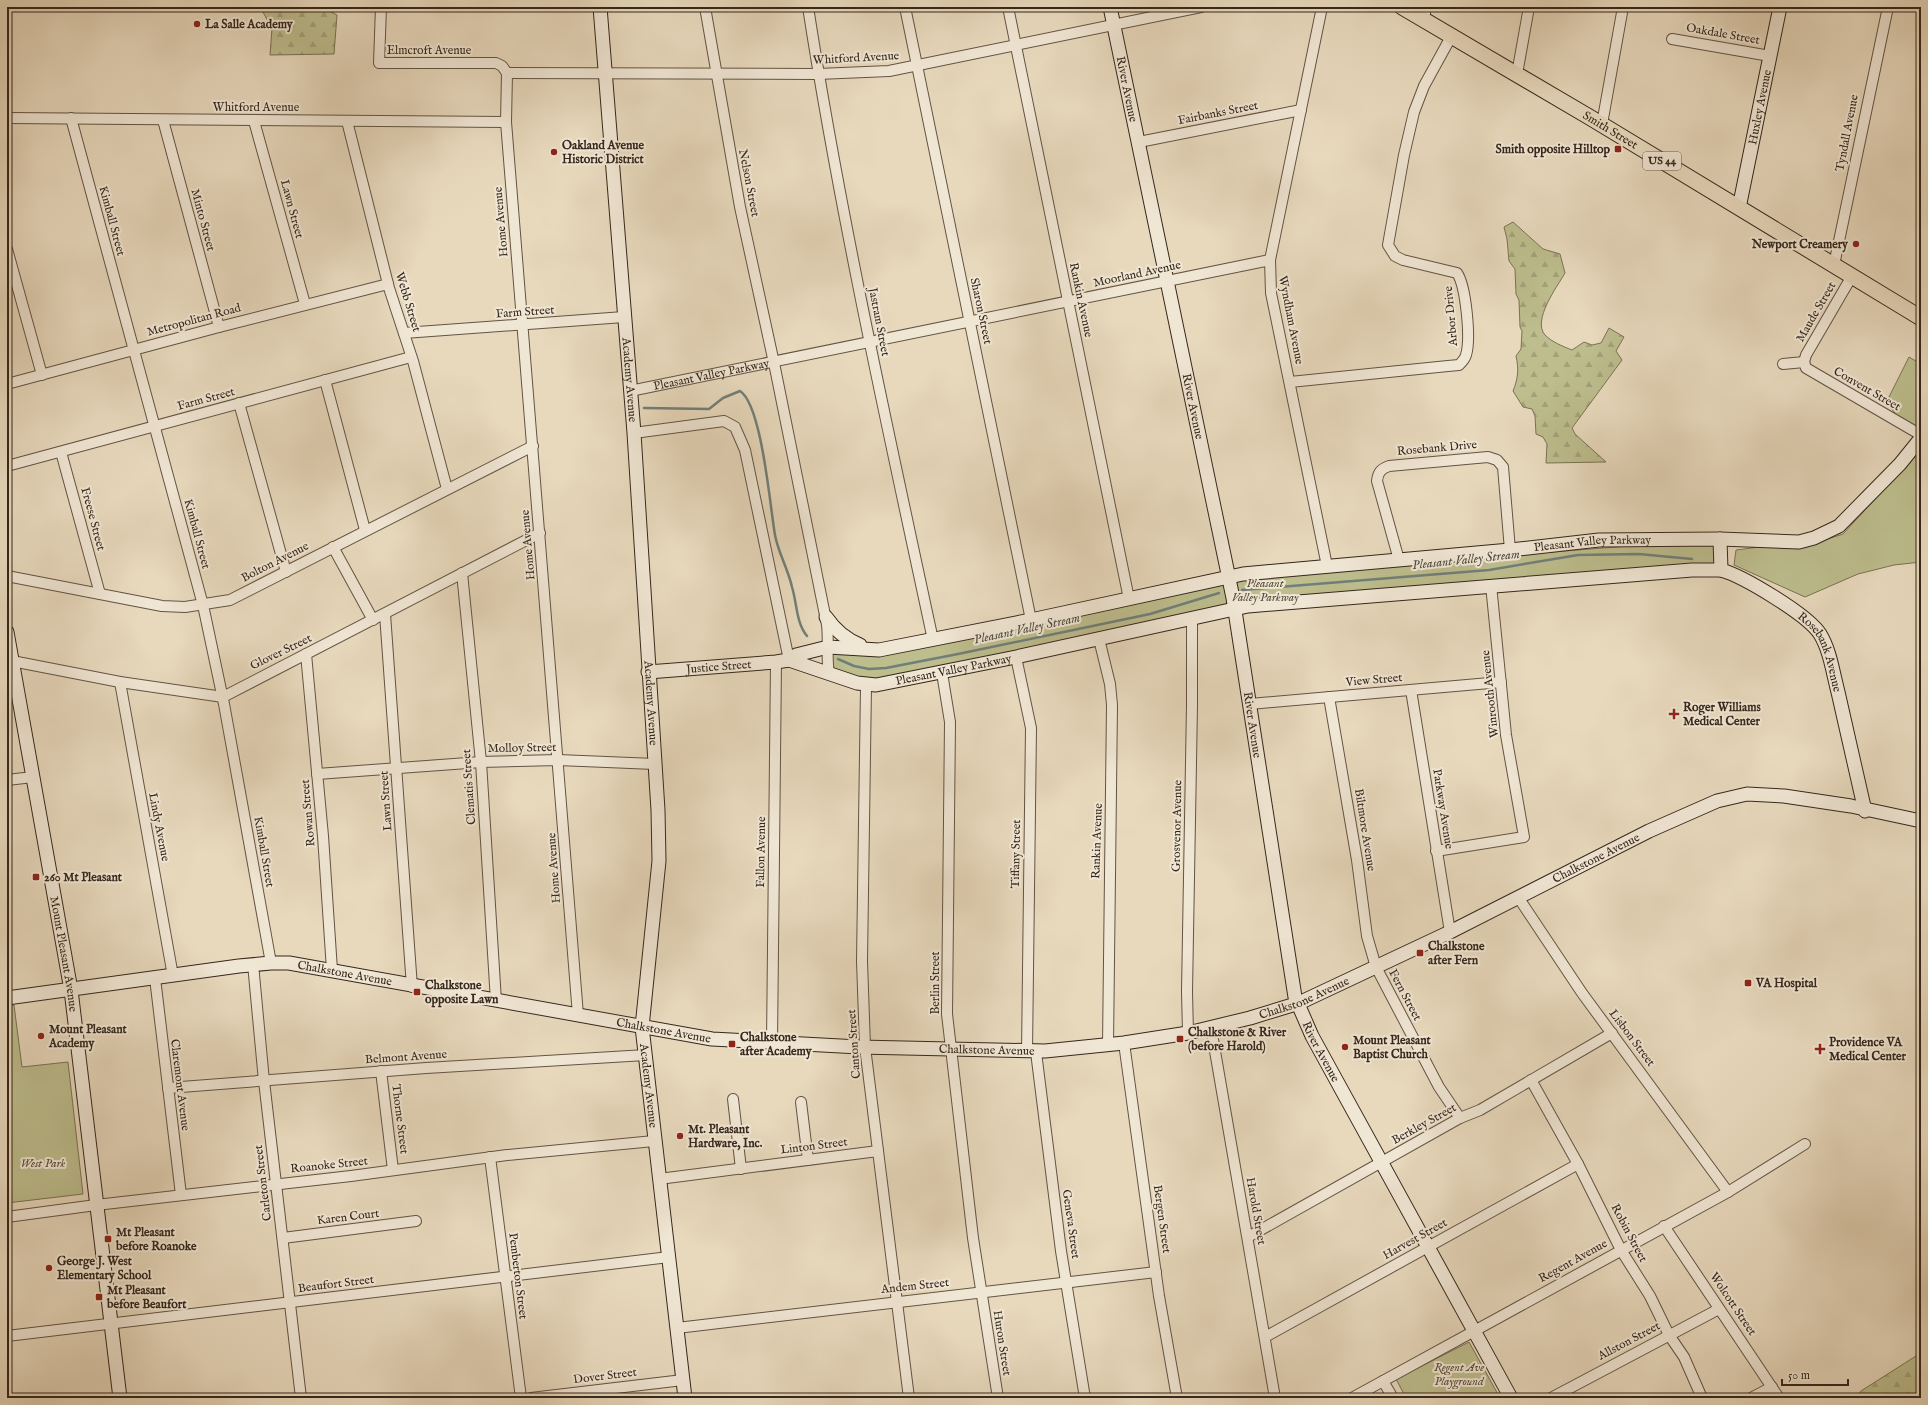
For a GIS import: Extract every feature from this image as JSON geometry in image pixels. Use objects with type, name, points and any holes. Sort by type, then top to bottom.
[{"type":"main road","name":"Smith Street","points":[[1402,7],[1425,13],[1452,35],[1602,124],[1921,318]]},
{"type":"street","name":"Elmcroft Avenue","points":[[381,7],[379,63],[496,63],[502,66],[507,72]]},
{"type":"street","name":"Academy Avenue","points":[[600,7],[634,433],[655,764],[659,861],[642,1026],[654,1141],[685,1398]]},
{"type":"street","name":"Nelson Street","points":[[705,7],[715,74],[740,207],[774,363]]},
{"type":"street","name":"Jastram Street","points":[[808,7],[818,74],[870,343],[933,640]]},
{"type":"street","name":"Sharon Street","points":[[905,7],[1031,620]]},
{"type":"street","name":"Rankin Avenue","points":[[1008,7],[1129,599]]},
{"type":"street","name":"River Avenue","points":[[1110,7],[1234,608],[1295,997],[1299,1003],[1312,1036],[1511,1398]]},
{"type":"street","name":"Whitford Avenue","points":[[507,72],[605,74],[818,74],[889,71],[1201,7]]},
{"type":"street","name":"Wyndham Avenue","points":[[1322,7],[1270,260],[1271,292],[1327,566]]},
{"type":"street","points":[[1517,74],[1529,7]]},
{"type":"street","points":[[1602,124],[1623,7]]},
{"type":"street","name":"Huxley Avenue","points":[[1739,208],[1780,7]]},
{"type":"street","name":"Tyndall Avenue","points":[[1834,265],[1888,7]]},
{"type":"street","name":"Arbor Drive","points":[[1290,382],[1448,366],[1459,364],[1466,355],[1467,325],[1464,286],[1457,273],[1403,260],[1395,256],[1388,244],[1404,155],[1414,112],[1424,86],[1452,35]]},
{"type":"street","name":"Oakdale Street","points":[[1672,39],[1770,56]]},
{"type":"street","name":"Home Avenue","points":[[507,72],[506,122],[578,1015]]},
{"type":"street","name":"Fairbanks Street","points":[[1139,142],[1301,110]]},
{"type":"street","name":"Whitford Avenue","points":[[7,118],[506,122]]},
{"type":"street","name":"Kimball Street","points":[[71,118],[203,605],[223,697],[271,963]]},
{"type":"street","name":"Minto Street","points":[[162,120],[219,327]]},
{"type":"street","name":"Lawn Street","points":[[254,120],[305,304]]},
{"type":"street","name":"Webb Street","points":[[347,121],[388,284],[411,357],[447,488]]},
{"type":"street","points":[[7,249],[42,375]]},
{"type":"street","name":"Moorland Avenue","points":[[774,363],[1270,260]]},
{"type":"street","name":"Maude Street","points":[[1804,362],[1806,355],[1852,276]]},
{"type":"street","name":"Metropolitan Road","points":[[7,384],[305,304],[388,284]]},
{"type":"street","name":"Farm Street","points":[[404,333],[523,326],[624,316]]},
{"type":"street","name":"Farm Street","points":[[7,466],[411,357]]},
{"type":"street","points":[[1783,364],[1804,362]]},
{"type":"street","name":"Convent Street","points":[[1804,362],[1806,368],[1921,435]]},
{"type":"street","name":"Pleasant Valley Parkway","points":[[630,391],[774,363],[826,617],[828,647],[826,654],[829,674]]},
{"type":"street","points":[[325,380],[366,530]]},
{"type":"street","points":[[239,404],[286,572]]},
{"type":"street","points":[[634,433],[724,421],[735,427],[746,450],[783,661]]},
{"type":"street","name":"Pleasant Valley Parkway","points":[[783,661],[796,655],[828,647],[840,646],[879,650],[933,640],[1242,574],[1510,550],[1598,540],[1720,539],[1799,542],[1839,526],[1900,464],[1921,438]]},
{"type":"street","name":"Bolton Avenue","points":[[7,576],[162,606],[185,607],[230,600],[447,488],[533,446]]},
{"type":"street","name":"Freese Street","points":[[61,452],[100,594]]},
{"type":"street","name":"Rosebank Drive","points":[[1399,560],[1377,481],[1378,474],[1382,468],[1389,466],[1488,457],[1497,460],[1503,467],[1510,550]]},
{"type":"street","name":"Glover Street","points":[[223,697],[303,654],[306,654],[386,614],[540,533]]},
{"type":"street","points":[[1720,539],[1721,570]]},
{"type":"street","points":[[333,547],[373,620]]},
{"type":"street","name":"Pleasant Valley Parkway","points":[[783,661],[866,686],[888,684],[1192,619],[1234,608],[1492,585],[1692,570],[1721,570]]},
{"type":"street","name":"Rosebank Avenue","points":[[1721,570],[1736,575],[1801,614],[1819,632],[1824,642],[1831,665],[1865,810]]},
{"type":"street","name":"Clematis Street","points":[[462,573],[481,762],[496,1001]]},
{"type":"street","name":"Winrooth Avenue","points":[[1436,851],[1524,837],[1506,735],[1492,585]]},
{"type":"street","name":"Lawn Street","points":[[386,614],[412,987]]},
{"type":"street","name":"Pleasant Valley Parkway","points":[[826,617],[834,629],[843,636],[871,650]]},
{"type":"street","name":"Grosvenor Avenue","points":[[1188,1033],[1187,984],[1192,619]]},
{"type":"street","name":"Mount Pleasant Avenue","points":[[7,632],[71,990],[120,1398]]},
{"type":"street","name":"Rankin Avenue","points":[[1100,638],[1110,684],[1112,704],[1108,1045]]},
{"type":"street","name":"Rowan Street","points":[[306,654],[332,970]]},
{"type":"street","name":"Tiffany Street","points":[[1016,657],[1031,728],[1032,1052]]},
{"type":"street","points":[[12,661],[120,682],[223,697]]},
{"type":"street","name":"Justice Street","points":[[648,672],[783,661]]},
{"type":"street","name":"Fallon Avenue","points":[[772,1043],[783,661]]},
{"type":"street","name":"Berlin Street","points":[[942,673],[950,722],[947,1014],[980,1292]]},
{"type":"street","name":"Lindy Avenue","points":[[120,682],[174,976]]},
{"type":"street","name":"View Street","points":[[1250,704],[1501,682]]},
{"type":"street","name":"Canton Street","points":[[866,686],[862,961],[865,1047],[909,1398]]},
{"type":"street","name":"Parkway Avenue","points":[[1411,690],[1450,932]]},
{"type":"street","name":"Biltmore Avenue","points":[[1329,697],[1357,860],[1367,936],[1376,967]]},
{"type":"street","name":"Molloy Street","points":[[317,774],[481,762],[558,760],[655,764]]},
{"type":"street","points":[[7,780],[33,777]]},
{"type":"street","name":"Chalkstone Avenue","points":[[7,998],[253,964],[289,963],[332,970],[412,987],[712,1039],[865,1047],[1032,1052],[1108,1045],[1212,1028],[1299,1003],[1450,932],[1649,831],[1717,801],[1747,794],[1804,798],[1921,821]]},
{"type":"street","name":"Lisbon Street","points":[[1518,897],[1582,993],[1728,1192]]},
{"type":"street","name":"Carleton Street","points":[[253,964],[264,1081],[301,1398]]},
{"type":"street","name":"Fern Street","points":[[1376,967],[1440,1086],[1460,1118]]},
{"type":"street","name":"Claremont Avenue","points":[[155,978],[181,1195]]},
{"type":"street","name":"Harold Street","points":[[1212,1028],[1275,1398]]},
{"type":"street","name":"Berkley Street","points":[[1248,1237],[1460,1118],[1480,1110],[1612,1033]]},
{"type":"street","name":"Bergen Street","points":[[1124,1043],[1156,1272],[1177,1398]]},
{"type":"street","name":"Geneva Street","points":[[1032,1052],[1066,1282],[1085,1398]]},
{"type":"street","name":"Belmont Avenue","points":[[168,1088],[381,1072],[646,1055]]},
{"type":"street","name":"Thorne Street","points":[[381,1072],[393,1170]]},
{"type":"street","name":"Robin Street","points":[[1531,1080],[1578,1164],[1622,1250],[1650,1296],[1669,1335],[1684,1357],[1702,1398]]},
{"type":"street","points":[[733,1099],[741,1168]]},
{"type":"street","points":[[801,1102],[808,1160]]},
{"type":"street","name":"Roanoke Street","points":[[7,1217],[96,1205],[351,1176],[490,1157],[654,1141]]},
{"type":"street","name":"Regent Avenue","points":[[1352,1398],[1728,1192],[1805,1144]]},
{"type":"street","name":"Linton Street","points":[[659,1179],[878,1151]]},
{"type":"street","name":"Pemberton Street","points":[[490,1157],[521,1398]]},
{"type":"street","name":"Harvest Street","points":[[1265,1337],[1578,1164]]},
{"type":"street","name":"Karen Court","points":[[283,1238],[416,1222]]},
{"type":"street","name":"Wolcott Street","points":[[1664,1226],[1779,1398]]},
{"type":"street","name":"Beaufort Street","points":[[7,1336],[669,1257]]},
{"type":"street","name":"Andem Street","points":[[677,1328],[897,1301],[1156,1272]]},
{"type":"street","name":"Huron Street","points":[[980,1292],[998,1398]]},
{"type":"street","name":"Allston Street","points":[[1551,1398],[1719,1309]]},
{"type":"street","name":"Dover Street","points":[[531,1398],[683,1380]]},
{"type":"street","points":[[1383,1381],[1393,1398]]},
{"type":"street","points":[[1750,1398],[1772,1388]]},
{"type":"green space","points":[[260,7],[327,7],[329,11],[337,15],[334,54],[270,55],[272,28]]},
{"type":"green space","points":[[1513,222],[1543,249],[1560,254],[1565,273],[1544,312],[1542,329],[1545,335],[1554,342],[1572,350],[1584,342],[1592,345],[1601,343],[1609,328],[1624,337],[1616,351],[1622,360],[1572,428],[1575,434],[1606,462],[1546,463],[1547,444],[1543,437],[1536,434],[1535,416],[1532,409],[1523,407],[1513,391],[1518,374],[1516,356],[1521,349],[1522,331],[1520,327],[1519,300],[1516,294],[1515,269],[1509,261],[1507,239],[1504,227]]},
{"type":"green space","points":[[1909,357],[1921,364],[1921,442],[1886,403]]},
{"type":"green space","points":[[1921,449],[1921,562],[1894,565],[1858,574],[1805,597],[1734,565],[1736,550],[1782,544],[1797,549],[1843,534]]},
{"type":"green space","points":[[1720,539],[1713,570],[1234,609],[866,686],[829,674],[828,647],[866,654],[1227,577]]},
{"type":"green space","name":"West Park","points":[[14,1005],[22,1067],[68,1062],[83,1194],[7,1203],[7,1006]]},
{"type":"green space","name":"Regent Ave Playground","points":[[1469,1342],[1500,1398],[1406,1398],[1396,1379]]},
{"type":"green space","points":[[1921,1347],[1921,1398],[1855,1398],[1861,1391],[1916,1356]]},
{"type":"waterway","name":"Pleasant Valley Stream","points":[[644,408],[709,409],[723,398],[740,391],[748,400],[754,415],[764,458],[776,541],[794,593],[799,619],[803,631],[807,636]]},
{"type":"waterway","name":"Pleasant Valley Stream","points":[[1242,590],[1489,570],[1578,555],[1639,554],[1692,559]]},
{"type":"waterway","name":"Pleasant Valley Stream","points":[[838,659],[854,666],[869,669],[886,668],[1150,614],[1219,593]]},
{"type":"place","name":"La Salle Academy","points":[[197,24]]},
{"type":"place","name":"Smith opposite Hilltop","points":[[1618,149]]},
{"type":"place","name":"Oakland Avenue Historic District","points":[[554,152]]},
{"type":"place","name":"Newport Creamery","points":[[1856,244]]},
{"type":"place","name":"Roger Williams Medical Center","points":[[1674,714]]},
{"type":"place","name":"260 Mt Pleasant","points":[[36,877]]},
{"type":"place","name":"Chalkstone after Fern","points":[[1420,953]]},
{"type":"place","name":"VA Hospital","points":[[1748,983]]},
{"type":"place","name":"Chalkstone opposite Lawn","points":[[417,992]]},
{"type":"place","name":"Mount Pleasant Academy","points":[[41,1036]]},
{"type":"place","name":"Chalkstone & River (before Harold)","points":[[1180,1039]]},
{"type":"place","name":"Chalkstone after Academy","points":[[732,1044]]},
{"type":"place","name":"Mount Pleasant Baptist Church","points":[[1345,1047]]},
{"type":"place","name":"Providence VA Medical Center","points":[[1820,1049]]},
{"type":"place","name":"Mt. Pleasant Hardware, Inc.","points":[[680,1136]]},
{"type":"place","name":"Mt Pleasant before Roanoke","points":[[108,1239]]},
{"type":"place","name":"George J. West Elementary School","points":[[49,1268]]},
{"type":"place","name":"Mt Pleasant before Beaufort","points":[[99,1297]]}]
